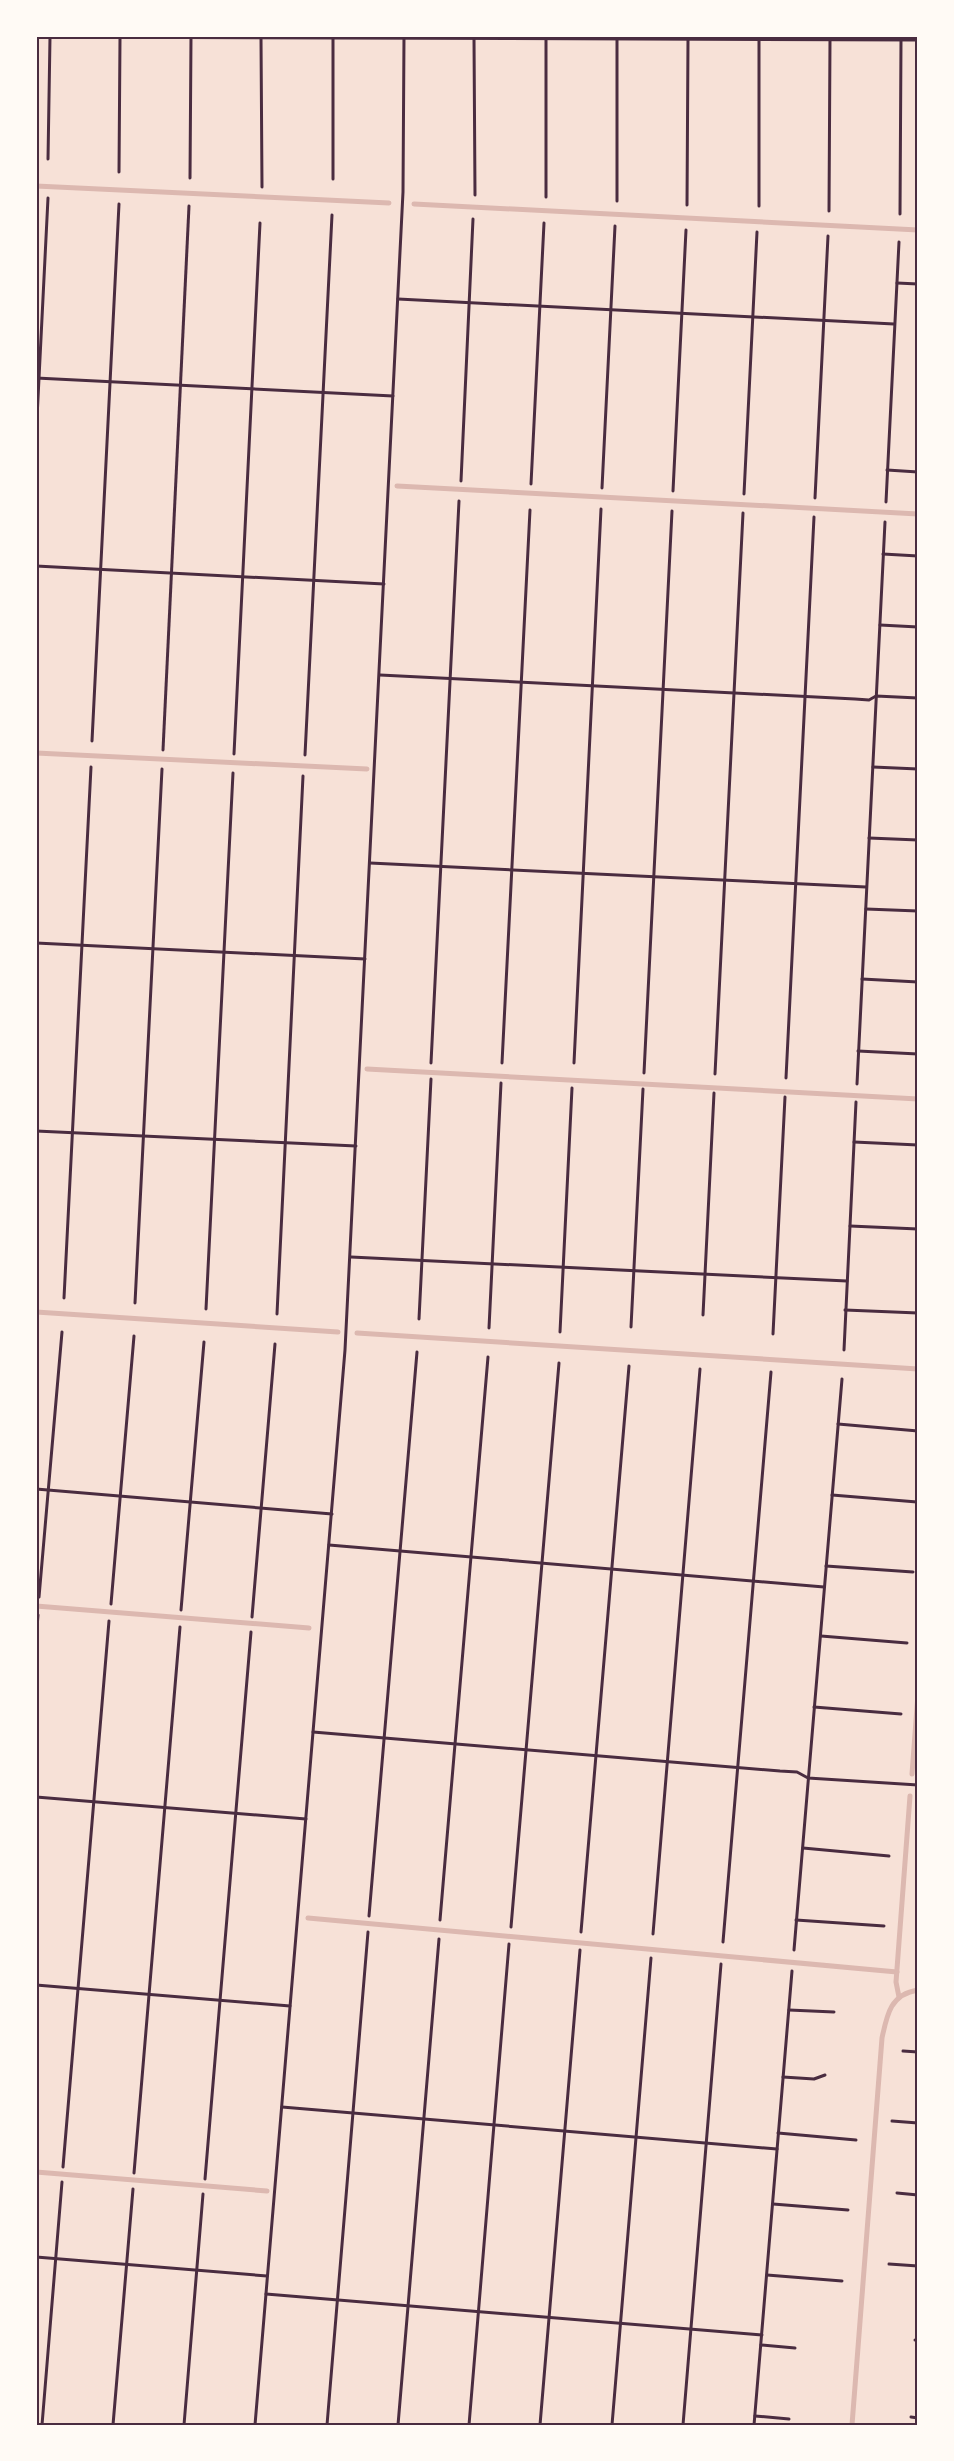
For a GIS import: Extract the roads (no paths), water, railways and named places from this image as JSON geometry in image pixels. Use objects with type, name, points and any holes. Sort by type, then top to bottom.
[{"type":"street","points":[[36,37],[915,38]]},
{"type":"street","points":[[48,159],[50,37]]},
{"type":"street","points":[[255,2425],[332,1514],[351,1257],[403,192],[404,37]]},
{"type":"street","points":[[119,172],[120,38]]},
{"type":"street","points":[[190,178],[191,38]]},
{"type":"street","points":[[261,38],[262,187]]},
{"type":"street","points":[[333,38],[333,179]]},
{"type":"street","points":[[474,38],[475,195]]},
{"type":"street","points":[[546,38],[546,197]]},
{"type":"street","points":[[616,201],[617,39]]},
{"type":"street","points":[[687,205],[688,39]]},
{"type":"street","points":[[759,39],[759,206]]},
{"type":"street","points":[[829,211],[830,39]]},
{"type":"street","points":[[900,214],[901,39]]},
{"type":"street","points":[[36,438],[48,198]]},
{"type":"street","points":[[92,741],[119,204]]},
{"type":"street","points":[[163,750],[189,206]]},
{"type":"street","points":[[305,755],[332,215]]},
{"type":"street","points":[[461,481],[473,219]]},
{"type":"street","points":[[234,754],[260,223]]},
{"type":"street","points":[[531,484],[544,223]]},
{"type":"street","points":[[602,488],[615,226]]},
{"type":"street","points":[[673,491],[686,230]]},
{"type":"street","points":[[744,494],[757,232]]},
{"type":"street","points":[[815,498],[828,236]]},
{"type":"street","points":[[886,502],[899,242]]},
{"type":"street","points":[[897,283],[918,284]]},
{"type":"street","points":[[398,299],[894,324]]},
{"type":"street","points":[[38,379],[393,396]]},
{"type":"street","points":[[887,470],[918,472]]},
{"type":"street","points":[[431,1063],[459,501]]},
{"type":"street","points":[[574,1063],[601,509]]},
{"type":"street","points":[[502,1063],[530,510]]},
{"type":"street","points":[[644,1073],[672,511]]},
{"type":"street","points":[[715,1074],[743,513]]},
{"type":"street","points":[[786,1078],[814,517]]},
{"type":"street","points":[[857,1083],[885,522]]},
{"type":"street","points":[[883,554],[918,556]]},
{"type":"street","points":[[36,566],[384,584]]},
{"type":"street","points":[[880,625],[918,627]]},
{"type":"street","points":[[380,675],[870,700],[876,696],[918,698]]},
{"type":"street","points":[[64,1298],[90,767]]},
{"type":"street","points":[[873,767],[918,769]]},
{"type":"street","points":[[135,1303],[162,769]]},
{"type":"street","points":[[206,1309],[232,773]]},
{"type":"street","points":[[277,1314],[303,776]]},
{"type":"street","points":[[869,838],[918,840]]},
{"type":"street","points":[[370,863],[867,887]]},
{"type":"street","points":[[866,909],[918,911]]},
{"type":"street","points":[[36,943],[366,959]]},
{"type":"street","points":[[862,979],[918,982]]},
{"type":"street","points":[[858,1051],[918,1054]]},
{"type":"street","points":[[419,1318],[430,1079]]},
{"type":"street","points":[[489,1328],[501,1083]]},
{"type":"street","points":[[560,1332],[572,1088]]},
{"type":"street","points":[[631,1327],[643,1089]]},
{"type":"street","points":[[703,1315],[714,1093]]},
{"type":"street","points":[[773,1334],[785,1097]]},
{"type":"street","points":[[844,1350],[856,1102]]},
{"type":"street","points":[[36,1131],[356,1146]]},
{"type":"street","points":[[854,1143],[918,1145]]},
{"type":"street","points":[[850,1226],[918,1229]]},
{"type":"street","points":[[351,1257],[847,1281]]},
{"type":"street","points":[[845,1310],[918,1313]]},
{"type":"street","points":[[39,1597],[62,1332]]},
{"type":"street","points":[[111,1604],[134,1336]]},
{"type":"street","points":[[181,1610],[204,1342]]},
{"type":"street","points":[[252,1617],[275,1344]]},
{"type":"street","points":[[369,1916],[417,1352]]},
{"type":"street","points":[[440,1920],[488,1357]]},
{"type":"street","points":[[511,1927],[559,1363]]},
{"type":"street","points":[[581,1932],[629,1366]]},
{"type":"street","points":[[653,1934],[700,1369]]},
{"type":"street","points":[[723,1942],[771,1372]]},
{"type":"street","points":[[794,1950],[842,1379]]},
{"type":"street","points":[[838,1424],[918,1431]]},
{"type":"street","points":[[36,1489],[332,1514]]},
{"type":"street","points":[[832,1495],[917,1502]]},
{"type":"street","points":[[329,1545],[824,1587]]},
{"type":"street","points":[[826,1566],[913,1572]]},
{"type":"street","points":[[36,1640],[38,1615]]},
{"type":"street","points":[[63,2167],[109,1621]]},
{"type":"street","points":[[134,2173],[180,1627]]},
{"type":"street","points":[[205,2179],[251,1632]]},
{"type":"street","points":[[820,1636],[907,1643]]},
{"type":"street","points":[[814,1707],[900,1714]]},
{"type":"street","points":[[313,1732],[796,1772],[808,1778],[918,1785]]},
{"type":"street","points":[[36,1797],[306,1819]]},
{"type":"street","points":[[802,1848],[889,1856]]},
{"type":"street","points":[[796,1920],[884,1926]]},
{"type":"street","points":[[327,2425],[368,1932]]},
{"type":"street","points":[[398,2425],[439,1939]]},
{"type":"street","points":[[469,2425],[509,1944]]},
{"type":"street","points":[[540,2425],[580,1950]]},
{"type":"street","points":[[612,2425],[651,1958]]},
{"type":"street","points":[[683,2425],[721,1964]]},
{"type":"street","points":[[754,2425],[792,1971]]},
{"type":"street","points":[[36,1985],[290,2006]]},
{"type":"street","points":[[789,2010],[834,2013]]},
{"type":"street","points":[[903,2051],[918,2052]]},
{"type":"street","points":[[783,2077],[814,2079],[825,2075]]},
{"type":"street","points":[[282,2107],[777,2149]]},
{"type":"street","points":[[892,2121],[918,2123]]},
{"type":"street","points":[[778,2133],[856,2140]]},
{"type":"street","points":[[42,2425],[62,2182]]},
{"type":"street","points":[[113,2425],[133,2188]]},
{"type":"street","points":[[184,2425],[203,2193]]},
{"type":"street","points":[[897,2193],[918,2195]]},
{"type":"street","points":[[773,2204],[848,2210]]},
{"type":"street","points":[[36,2257],[267,2276]]},
{"type":"street","points":[[889,2264],[918,2266]]},
{"type":"street","points":[[767,2275],[842,2281]]},
{"type":"street","points":[[266,2294],[762,2335]]},
{"type":"street","points":[[761,2345],[795,2348]]},
{"type":"street","points":[[755,2416],[789,2419]]},
{"type":"street","points":[[911,2417],[918,2418]]},
{"type":"waterway","points":[[36,186],[389,203]]},
{"type":"waterway","points":[[414,204],[918,230]]},
{"type":"waterway","points":[[397,486],[918,514]]},
{"type":"waterway","points":[[36,753],[367,769]]},
{"type":"waterway","points":[[367,1069],[918,1099]]},
{"type":"waterway","points":[[36,1312],[338,1332]]},
{"type":"waterway","points":[[357,1333],[918,1369]]},
{"type":"waterway","points":[[36,1606],[309,1628]]},
{"type":"waterway","points":[[912,1774],[918,1694]]},
{"type":"waterway","points":[[899,1997],[896,1982],[910,1796]]},
{"type":"waterway","points":[[308,1918],[897,1972]]},
{"type":"waterway","points":[[852,2425],[882,2038],[892,2006],[902,1996],[918,1990]]},
{"type":"waterway","points":[[36,2172],[267,2191]]}]
